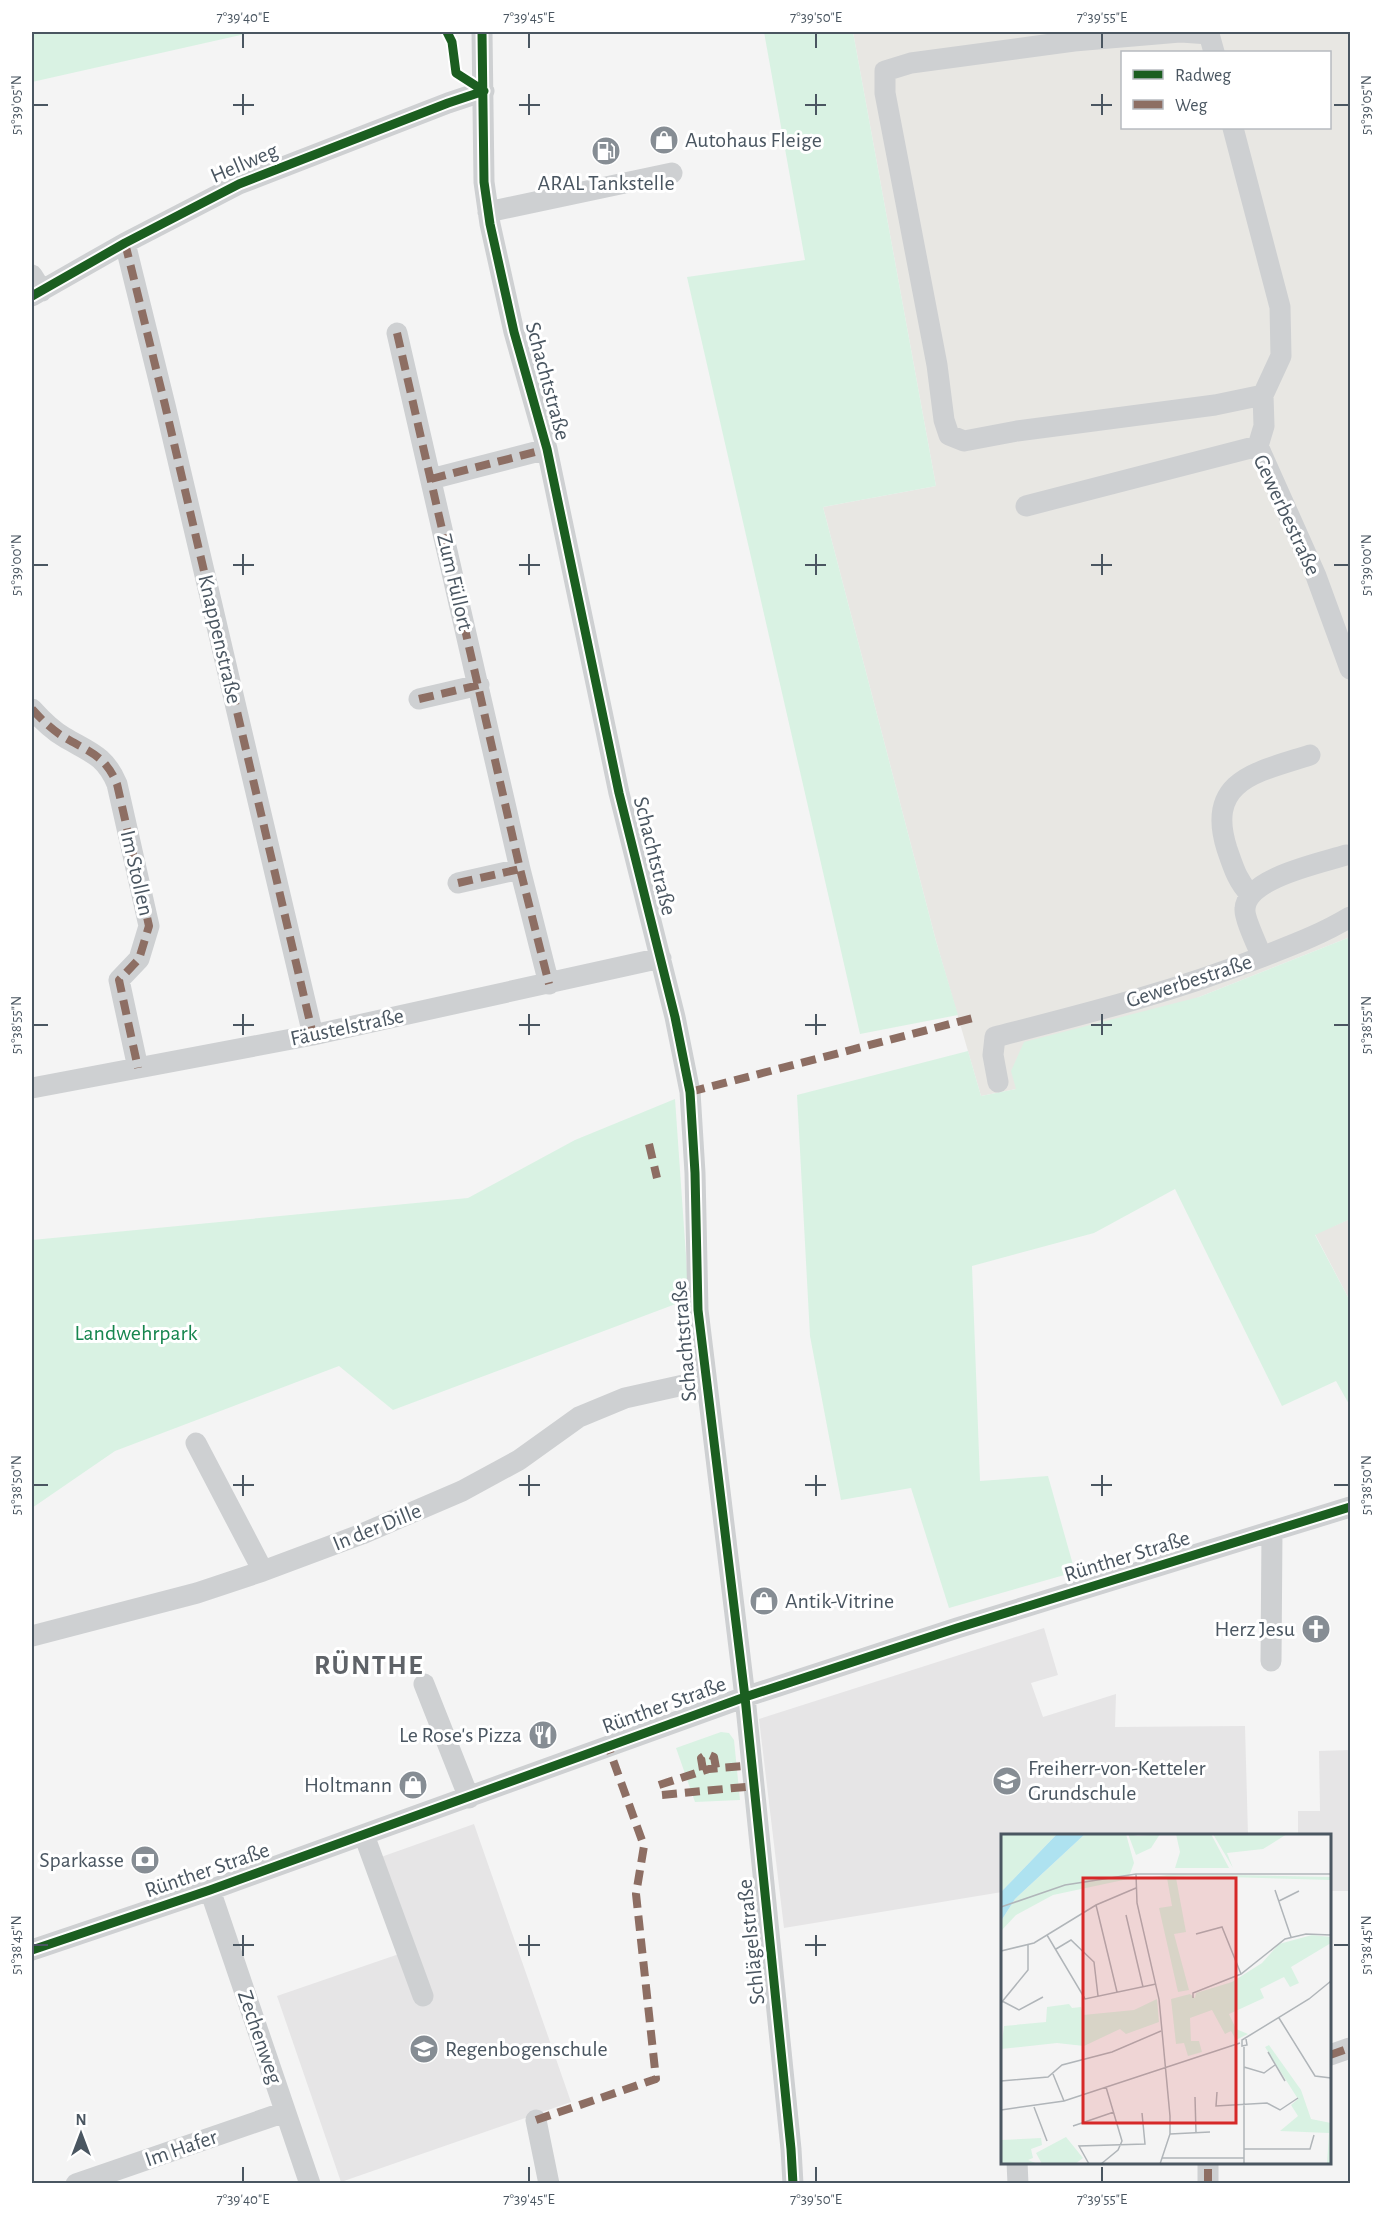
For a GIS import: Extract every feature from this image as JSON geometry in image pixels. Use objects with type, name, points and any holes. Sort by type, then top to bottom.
[{"type":"street","name":"Schachtstraße","points":[[482,32],[484,182],[488,212],[514,332],[547,449],[619,793],[661,958],[690,1092],[695,1173],[698,1310],[746,1697]]},
{"type":"street","points":[[1214,51],[1209,34],[1181,32],[1062,43],[911,63],[885,71],[885,93],[937,365],[944,420],[949,435],[964,441],[1017,431],[1215,405],[1263,395]]},
{"type":"street","name":"Hellweg","points":[[34,290],[239,184],[437,107],[484,92]]},
{"type":"street","points":[[1233,129],[1280,307],[1281,356],[1263,395],[1264,426],[1258,446]]},
{"type":"street","points":[[488,212],[672,173]]},
{"type":"street","name":"Knappenstraße","points":[[125,243],[168,416],[313,1035]]},
{"type":"street","name":"Zum Füllort","points":[[397,333],[520,869],[549,984]]},
{"type":"street","name":"Gewerbestraße","points":[[1026,506],[1258,446],[1316,576],[1350,669]]},
{"type":"street","points":[[431,479],[547,449]]},
{"type":"street","points":[[419,699],[479,685]]},
{"type":"street","name":"Im Stollen","points":[[32,709],[45,723],[63,736],[103,760],[117,784],[149,926],[139,959],[119,980],[138,1068]]},
{"type":"street","points":[[1250,894],[1236,875],[1221,830],[1224,804],[1229,794],[1240,783],[1256,773],[1310,755]]},
{"type":"street","points":[[1262,957],[1245,910],[1250,894],[1271,879],[1346,855]]},
{"type":"street","points":[[458,883],[520,869]]},
{"type":"street","name":"Gewerbestraße","points":[[998,1082],[993,1056],[995,1037],[1202,981],[1324,933],[1350,917]]},
{"type":"street","name":"Fäustelstraße","points":[[32,1088],[313,1035],[661,958]]},
{"type":"street","name":"In der Dille","points":[[32,1636],[187,1596],[263,1571],[362,1534],[462,1491],[519,1460],[579,1417],[624,1398],[705,1380]]},
{"type":"street","points":[[196,1443],[263,1571]]},
{"type":"street","name":"Rünther Straße","points":[[32,1950],[210,1890],[746,1697],[957,1628],[1350,1507]]},
{"type":"street","points":[[1271,1661],[1272,1531]]},
{"type":"street","points":[[424,1684],[468,1798]]},
{"type":"street","name":"Schlägelstraße","points":[[746,1697],[791,2149],[792,2184]]},
{"type":"street","points":[[364,1835],[423,1996]]},
{"type":"street","name":"Zechenweg","points":[[210,1890],[310,2184]]},
{"type":"street","points":[[1331,2054],[1350,2048]]},
{"type":"street","name":"Im Hafer","points":[[76,2184],[285,2112]]},
{"type":"street","points":[[536,2120],[549,2184]]},
{"type":"street","points":[[1017,2164],[1018,2184]]},
{"type":"street","points":[[1208,2164],[1208,2184]]},
{"type":"shaded area","points":[[853,32],[1350,32],[1350,937],[1199,997],[1016,1089],[981,1096],[936,941],[823,507],[936,486]]},
{"type":"shaded area","points":[[1350,1219],[1350,1301],[1315,1234]]},
{"type":"shaded area","name":"Freiherr-von-Ketteler Grundschule","points":[[1044,1628],[1058,1675],[1031,1683],[1043,1717],[1116,1694],[1115,1727],[1245,1726],[1248,1834],[1001,1834],[1001,1892],[784,1928],[759,1719]]},
{"type":"shaded area","points":[[1350,1750],[1350,1891],[1331,1891],[1331,1834],[1298,1834],[1298,1811],[1320,1811],[1319,1751]]},
{"type":"shaded area","name":"Regenbogenschule","points":[[474,1824],[571,2102],[341,2182],[277,1996],[399,1954],[367,1862]]},
{"type":"green space","points":[[32,32],[254,32],[32,82]]},
{"type":"green space","points":[[764,32],[853,32],[936,486],[823,507],[936,941],[958,1015],[860,1034],[687,277],[805,260]]},
{"type":"green space","points":[[1350,937],[1350,1219],[1315,1235],[1350,1301],[1350,1406],[1336,1381],[1282,1406],[1175,1189],[1094,1233],[972,1266],[980,1481],[1048,1476],[1075,1572],[949,1608],[911,1488],[841,1500],[810,1336],[797,1095],[968,1051],[981,1096],[1016,1089],[1011,1071],[1024,1042],[1199,997]]},
{"type":"green space","name":"Landwehrpark","points":[[675,1099],[689,1299],[393,1410],[339,1366],[115,1451],[32,1508],[32,1240],[468,1198],[575,1140]]},
{"type":"green space","points":[[721,1732],[729,1733],[734,1740],[740,1800],[695,1802],[676,1748]]},
{"type":"marked path","points":[[125,243],[313,1035]]},
{"type":"marked path","points":[[397,333],[520,869],[549,984]]},
{"type":"marked path","points":[[431,479],[547,449]]},
{"type":"marked path","points":[[419,699],[479,685]]},
{"type":"marked path","points":[[32,709],[55,731],[102,760],[117,784],[149,926],[139,959],[119,980],[138,1068]]},
{"type":"marked path","points":[[458,883],[520,869]]},
{"type":"marked path","points":[[690,1092],[973,1018]]},
{"type":"marked path","points":[[649,1144],[657,1178]]},
{"type":"marked path","points":[[536,2120],[656,2079],[636,1894],[644,1846],[608,1746]]},
{"type":"marked path","points":[[703,1770],[701,1758],[707,1754],[714,1757],[716,1768]]},
{"type":"marked path","points":[[659,1785],[709,1769],[753,1765]]},
{"type":"marked path","points":[[662,1795],[755,1786]]},
{"type":"marked path","points":[[1331,2055],[1350,2048]]},
{"type":"marked path","points":[[1208,2164],[1208,2184]]},
{"type":"cycle path","points":[[447,32],[452,42],[456,73],[484,91]]},
{"type":"cycle path","points":[[482,32],[484,182],[490,224],[514,332],[547,449],[619,793],[675,1017],[690,1092],[695,1173],[698,1310],[745,1697],[793,2184]]},
{"type":"cycle path","points":[[32,296],[125,243],[239,184],[484,91]]},
{"type":"cycle path","points":[[32,1950],[210,1890],[745,1697],[957,1628],[1350,1507]]},
{"type":"place","name":"Autohaus Fleige","points":[[664,140]]},
{"type":"place","name":"ARAL Tankstelle","points":[[606,151]]},
{"type":"place","name":"Antik-Vitrine","points":[[764,1601]]},
{"type":"place","name":"Herz Jesu","points":[[1316,1629]]},
{"type":"place","name":"Le Rose's Pizza","points":[[543,1735]]},
{"type":"place","name":"Freiherr-von-Ketteler Grundschule","points":[[1007,1781]]},
{"type":"place","name":"Holtmann","points":[[413,1785]]},
{"type":"place","name":"Sparkasse","points":[[145,1860]]},
{"type":"place","name":"Regenbogenschule","points":[[424,2049]]},
{"type":"district","name":"RÜNTHE","points":[[369,1666]]}]
